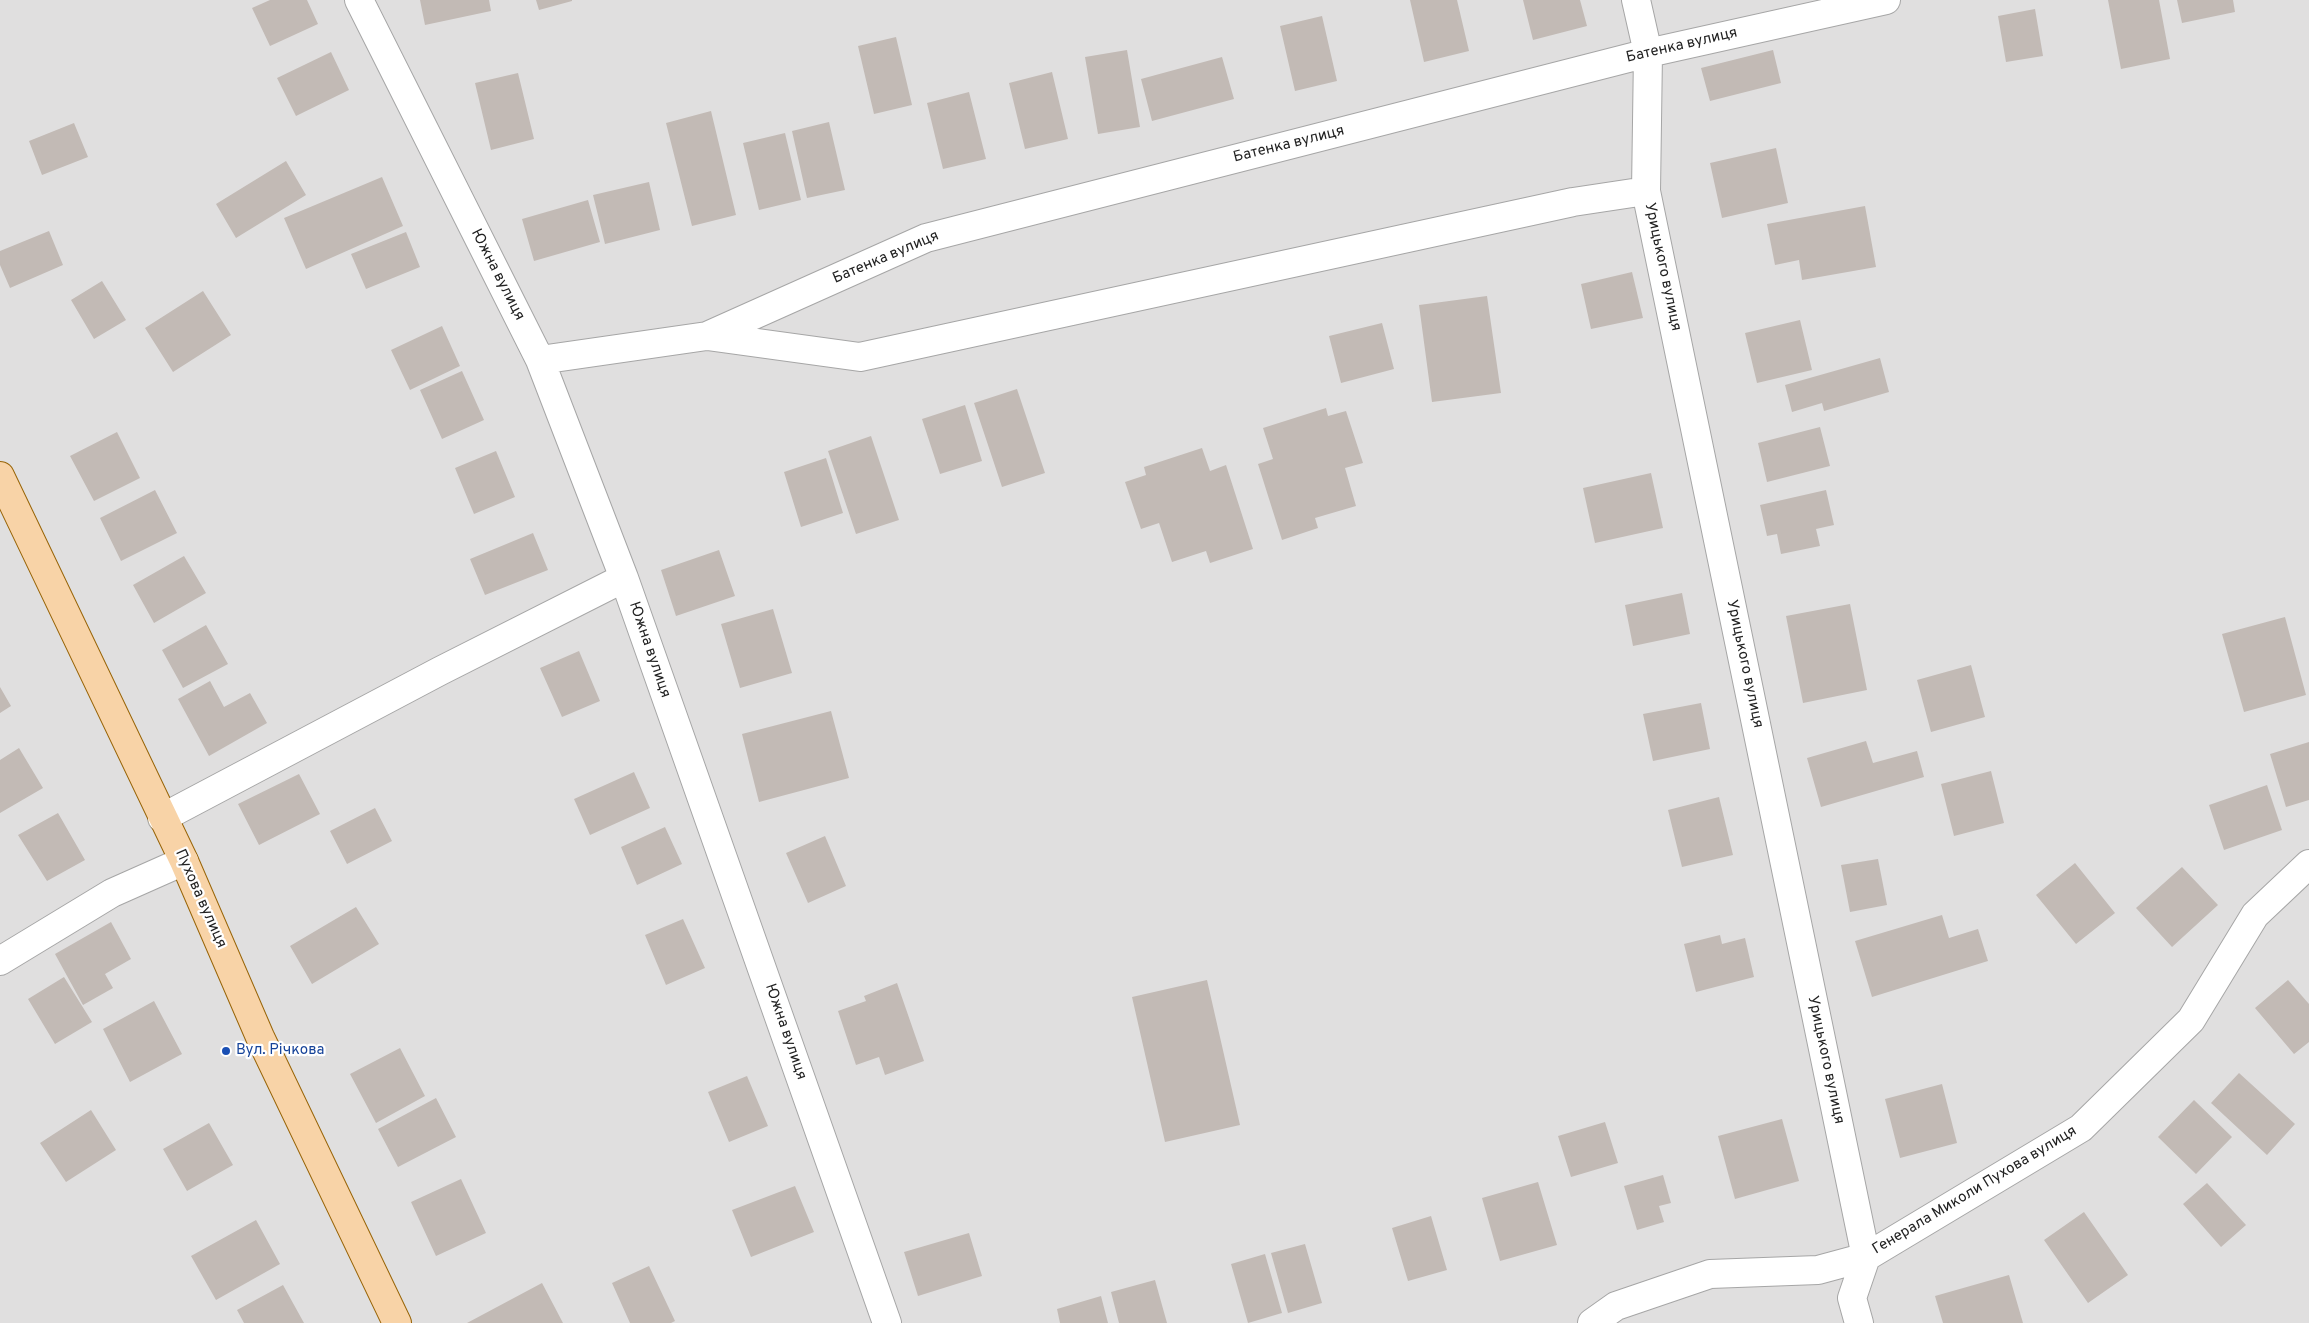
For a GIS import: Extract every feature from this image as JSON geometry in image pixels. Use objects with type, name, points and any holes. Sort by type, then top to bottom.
[{"type":"main road","name":"Пухова вулиця","points":[[0,476],[184,861],[260,1037],[397,1323]]},
{"type":"street","name":"Южна вулиця","points":[[358,0],[540,360],[624,578],[887,1323]]},
{"type":"street","name":"Урицького вулиця","points":[[1636,0],[1648,53],[1646,191],[1866,1257]]},
{"type":"street","name":"Батенка вулиця","points":[[708,336],[926,238],[1648,53],[1886,0]]},
{"type":"street","name":"Батенка вулиця","points":[[540,360],[708,336],[860,357],[1573,202],[1646,191]]},
{"type":"street","points":[[162,818],[440,671],[624,578]]},
{"type":"street","points":[[0,961],[112,893],[184,861]]},
{"type":"street","name":"Генерала Миколи Пухова вулиця","points":[[1592,1323],[1616,1306],[1710,1274],[1818,1270],[1866,1257],[2080,1128],[2191,1020],[2255,915],[2309,864]]},
{"type":"street","points":[[1859,1323],[1852,1298],[1866,1257]]},
{"type":"shaded area","points":[[0,0],[2309,0],[2309,1323],[0,1323]]},
{"type":"building","points":[[270,0],[307,0],[318,24],[270,46],[252,8]]},
{"type":"building","points":[[420,0],[489,0],[491,11],[425,25]]},
{"type":"building","points":[[536,0],[572,0],[572,1],[539,10]]},
{"type":"building","points":[[1410,0],[1457,0],[1469,51],[1424,62]]},
{"type":"building","points":[[1523,0],[1580,0],[1587,26],[1533,40]]},
{"type":"building","points":[[2108,0],[2159,0],[2170,59],[2121,69]]},
{"type":"building","points":[[2177,0],[2233,0],[2235,12],[2182,23]]},
{"type":"building","points":[[2035,9],[2043,56],[2006,62],[1998,16]]},
{"type":"building","points":[[1322,16],[1337,81],[1295,91],[1280,26]]},
{"type":"building","points":[[896,37],[912,105],[874,114],[858,46]]},
{"type":"building","points":[[1127,50],[1140,127],[1098,134],[1085,57]]},
{"type":"building","points":[[1773,50],[1781,83],[1710,101],[1701,68]]},
{"type":"building","points":[[331,52],[349,90],[296,116],[277,78]]},
{"type":"building","points":[[1222,57],[1234,99],[1152,121],[1141,79]]},
{"type":"building","points":[[1052,72],[1068,139],[1025,149],[1009,83]]},
{"type":"building","points":[[518,73],[534,139],[491,150],[475,83]]},
{"type":"building","points":[[969,92],[986,159],[943,169],[927,103]]},
{"type":"building","points":[[711,111],[736,215],[692,226],[666,123]]},
{"type":"building","points":[[829,122],[845,190],[807,198],[792,131]]},
{"type":"building","points":[[74,123],[88,157],[42,175],[29,141]]},
{"type":"building","points":[[785,133],[801,200],[759,210],[743,143]]},
{"type":"building","points":[[1776,148],[1788,203],[1722,218],[1710,163]]},
{"type":"building","points":[[286,161],[306,195],[236,238],[216,204]]},
{"type":"building","points":[[382,177],[403,226],[306,269],[284,218]]},
{"type":"building","points":[[649,182],[660,230],[605,244],[593,195]]},
{"type":"building","points":[[588,200],[600,242],[534,261],[522,219]]},
{"type":"building","points":[[1865,206],[1876,267],[1802,280],[1799,260],[1775,265],[1767,224]]},
{"type":"building","points":[[49,231],[63,265],[10,288],[0,265],[0,251]]},
{"type":"building","points":[[406,232],[420,267],[366,289],[351,254]]},
{"type":"building","points":[[1632,272],[1643,318],[1591,329],[1581,284]]},
{"type":"building","points":[[102,281],[126,320],[94,339],[71,300]]},
{"type":"building","points":[[203,291],[231,335],[173,372],[145,328]]},
{"type":"building","points":[[1487,296],[1501,393],[1432,402],[1419,305]]},
{"type":"building","points":[[1800,320],[1812,370],[1757,383],[1745,333]]},
{"type":"building","points":[[1382,323],[1394,369],[1341,383],[1329,336]]},
{"type":"building","points":[[442,326],[460,366],[410,390],[391,350]]},
{"type":"building","points":[[1880,358],[1889,392],[1824,411],[1822,403],[1792,412],[1785,385]]},
{"type":"building","points":[[462,371],[484,420],[442,439],[420,390]]},
{"type":"building","points":[[1017,389],[1045,473],[1002,487],[974,403]]},
{"type":"building","points":[[965,405],[982,461],[940,474],[922,419]]},
{"type":"building","points":[[1326,408],[1328,416],[1346,411],[1363,463],[1345,468],[1356,506],[1315,518],[1318,528],[1282,540],[1258,464],[1273,459],[1263,428]]},
{"type":"building","points":[[1820,427],[1830,466],[1767,482],[1758,443]]},
{"type":"building","points":[[117,432],[140,478],[94,501],[70,456]]},
{"type":"building","points":[[871,436],[899,520],[856,534],[828,451]]},
{"type":"building","points":[[1202,448],[1210,471],[1226,465],[1253,549],[1210,563],[1206,551],[1172,562],[1159,523],[1141,529],[1125,482],[1146,475],[1144,467]]},
{"type":"building","points":[[496,451],[515,497],[474,514],[455,468]]},
{"type":"building","points":[[826,458],[843,513],[801,527],[784,472]]},
{"type":"building","points":[[1651,473],[1663,528],[1595,543],[1583,488]]},
{"type":"building","points":[[155,490],[177,533],[121,561],[100,518]]},
{"type":"building","points":[[1826,490],[1834,525],[1816,529],[1820,546],[1781,554],[1777,534],[1767,536],[1760,505]]},
{"type":"building","points":[[533,533],[548,570],[485,595],[470,559]]},
{"type":"building","points":[[719,550],[735,596],[676,616],[661,570]]},
{"type":"building","points":[[184,556],[206,593],[154,623],[133,585]]},
{"type":"building","points":[[1682,593],[1690,634],[1633,646],[1625,605]]},
{"type":"building","points":[[1850,604],[1867,690],[1803,703],[1786,616]]},
{"type":"building","points":[[773,609],[792,673],[740,688],[721,624]]},
{"type":"building","points":[[2285,617],[2306,695],[2244,712],[2222,634]]},
{"type":"building","points":[[206,625],[228,664],[183,688],[162,650]]},
{"type":"building","points":[[579,651],[600,701],[562,717],[540,668]]},
{"type":"building","points":[[1971,665],[1985,717],[1931,732],[1917,680]]},
{"type":"building","points":[[210,681],[224,707],[250,693],[267,723],[209,756],[178,699]]},
{"type":"building","points":[[0,687],[11,706],[0,713]]},
{"type":"building","points":[[1701,703],[1710,749],[1653,761],[1643,714]]},
{"type":"building","points":[[831,711],[849,778],[759,802],[742,734]]},
{"type":"building","points":[[1866,741],[1873,763],[1917,751],[1924,777],[1821,807],[1807,758]]},
{"type":"building","points":[[2309,742],[2309,800],[2286,807],[2270,754]]},
{"type":"building","points":[[19,748],[43,788],[0,813],[0,760]]},
{"type":"building","points":[[1991,771],[2004,823],[1954,836],[1941,784]]},
{"type":"building","points":[[634,772],[650,808],[590,835],[574,799]]},
{"type":"building","points":[[299,774],[320,814],[259,845],[238,804]]},
{"type":"building","points":[[2267,785],[2282,830],[2224,850],[2209,805]]},
{"type":"building","points":[[1719,797],[1733,855],[1682,867],[1668,810]]},
{"type":"building","points":[[375,808],[392,841],[347,864],[330,831]]},
{"type":"building","points":[[58,813],[85,860],[47,881],[18,835]]},
{"type":"building","points":[[665,827],[682,864],[637,885],[621,847]]},
{"type":"building","points":[[825,836],[846,886],[808,903],[786,853]]},
{"type":"building","points":[[1878,859],[1887,905],[1850,912],[1841,865]]},
{"type":"building","points":[[2075,863],[2115,913],[2076,944],[2036,895]]},
{"type":"building","points":[[2182,867],[2218,905],[2172,947],[2136,908]]},
{"type":"building","points":[[356,907],[379,944],[312,984],[290,946]]},
{"type":"building","points":[[1942,915],[1949,938],[1978,929],[1988,961],[1872,997],[1855,941]]},
{"type":"building","points":[[683,919],[705,968],[666,985],[645,935]]},
{"type":"building","points":[[111,922],[131,959],[105,974],[113,988],[83,1005],[55,954]]},
{"type":"building","points":[[1720,935],[1722,944],[1745,938],[1754,977],[1696,992],[1684,944]]},
{"type":"building","points":[[64,977],[92,1022],[55,1044],[28,999]]},
{"type":"building","points":[[1207,980],[1240,1125],[1165,1142],[1132,997]]},
{"type":"building","points":[[2288,980],[2309,1004],[2309,1042],[2294,1054],[2255,1008]]},
{"type":"building","points":[[897,983],[924,1061],[885,1075],[879,1057],[856,1065],[838,1011],[866,1001],[864,996]]},
{"type":"building","points":[[154,1001],[182,1054],[130,1082],[103,1029]]},
{"type":"building","points":[[400,1048],[425,1096],[376,1123],[350,1074]]},
{"type":"building","points":[[2239,1073],[2295,1124],[2267,1155],[2211,1103]]},
{"type":"building","points":[[747,1076],[768,1126],[729,1142],[708,1092]]},
{"type":"building","points":[[1942,1084],[1957,1143],[1900,1158],[1885,1099]]},
{"type":"building","points":[[436,1098],[456,1137],[398,1167],[378,1129]]},
{"type":"building","points":[[2194,1100],[2232,1137],[2196,1174],[2158,1137]]},
{"type":"building","points":[[91,1110],[116,1150],[66,1182],[40,1143]]},
{"type":"building","points":[[1782,1119],[1799,1181],[1735,1199],[1718,1136]]},
{"type":"building","points":[[1605,1122],[1618,1163],[1571,1177],[1558,1136]]},
{"type":"building","points":[[209,1123],[233,1165],[187,1191],[163,1149]]},
{"type":"building","points":[[1663,1175],[1671,1203],[1659,1206],[1664,1222],[1637,1230],[1624,1186]]},
{"type":"building","points":[[461,1179],[486,1233],[436,1256],[411,1202]]},
{"type":"building","points":[[1538,1182],[1557,1245],[1500,1261],[1482,1198]]},
{"type":"building","points":[[2207,1183],[2246,1225],[2221,1247],[2183,1204]]},
{"type":"building","points":[[795,1186],[814,1232],[751,1257],[732,1210]]},
{"type":"building","points":[[2084,1212],[2128,1275],[2088,1303],[2044,1240]]},
{"type":"building","points":[[1431,1216],[1447,1270],[1408,1281],[1392,1228]]},
{"type":"building","points":[[256,1220],[280,1264],[216,1300],[191,1256]]},
{"type":"building","points":[[969,1233],[982,1276],[918,1296],[904,1252]]},
{"type":"building","points":[[1305,1244],[1322,1303],[1288,1313],[1271,1253]]},
{"type":"building","points":[[1265,1254],[1282,1313],[1248,1323],[1231,1264]]},
{"type":"building","points":[[649,1266],[675,1321],[671,1323],[630,1323],[612,1283]]},
{"type":"building","points":[[2009,1275],[2023,1323],[1943,1323],[1935,1296]]},
{"type":"building","points":[[1155,1280],[1167,1323],[1119,1323],[1111,1292]]},
{"type":"building","points":[[542,1283],[563,1323],[467,1323]]},
{"type":"building","points":[[283,1285],[304,1323],[244,1323],[237,1310]]},
{"type":"building","points":[[1101,1296],[1108,1323],[1060,1323],[1057,1309]]},
{"type":"place","name":"Вул. Річкова","points":[[226,1051]]}]
